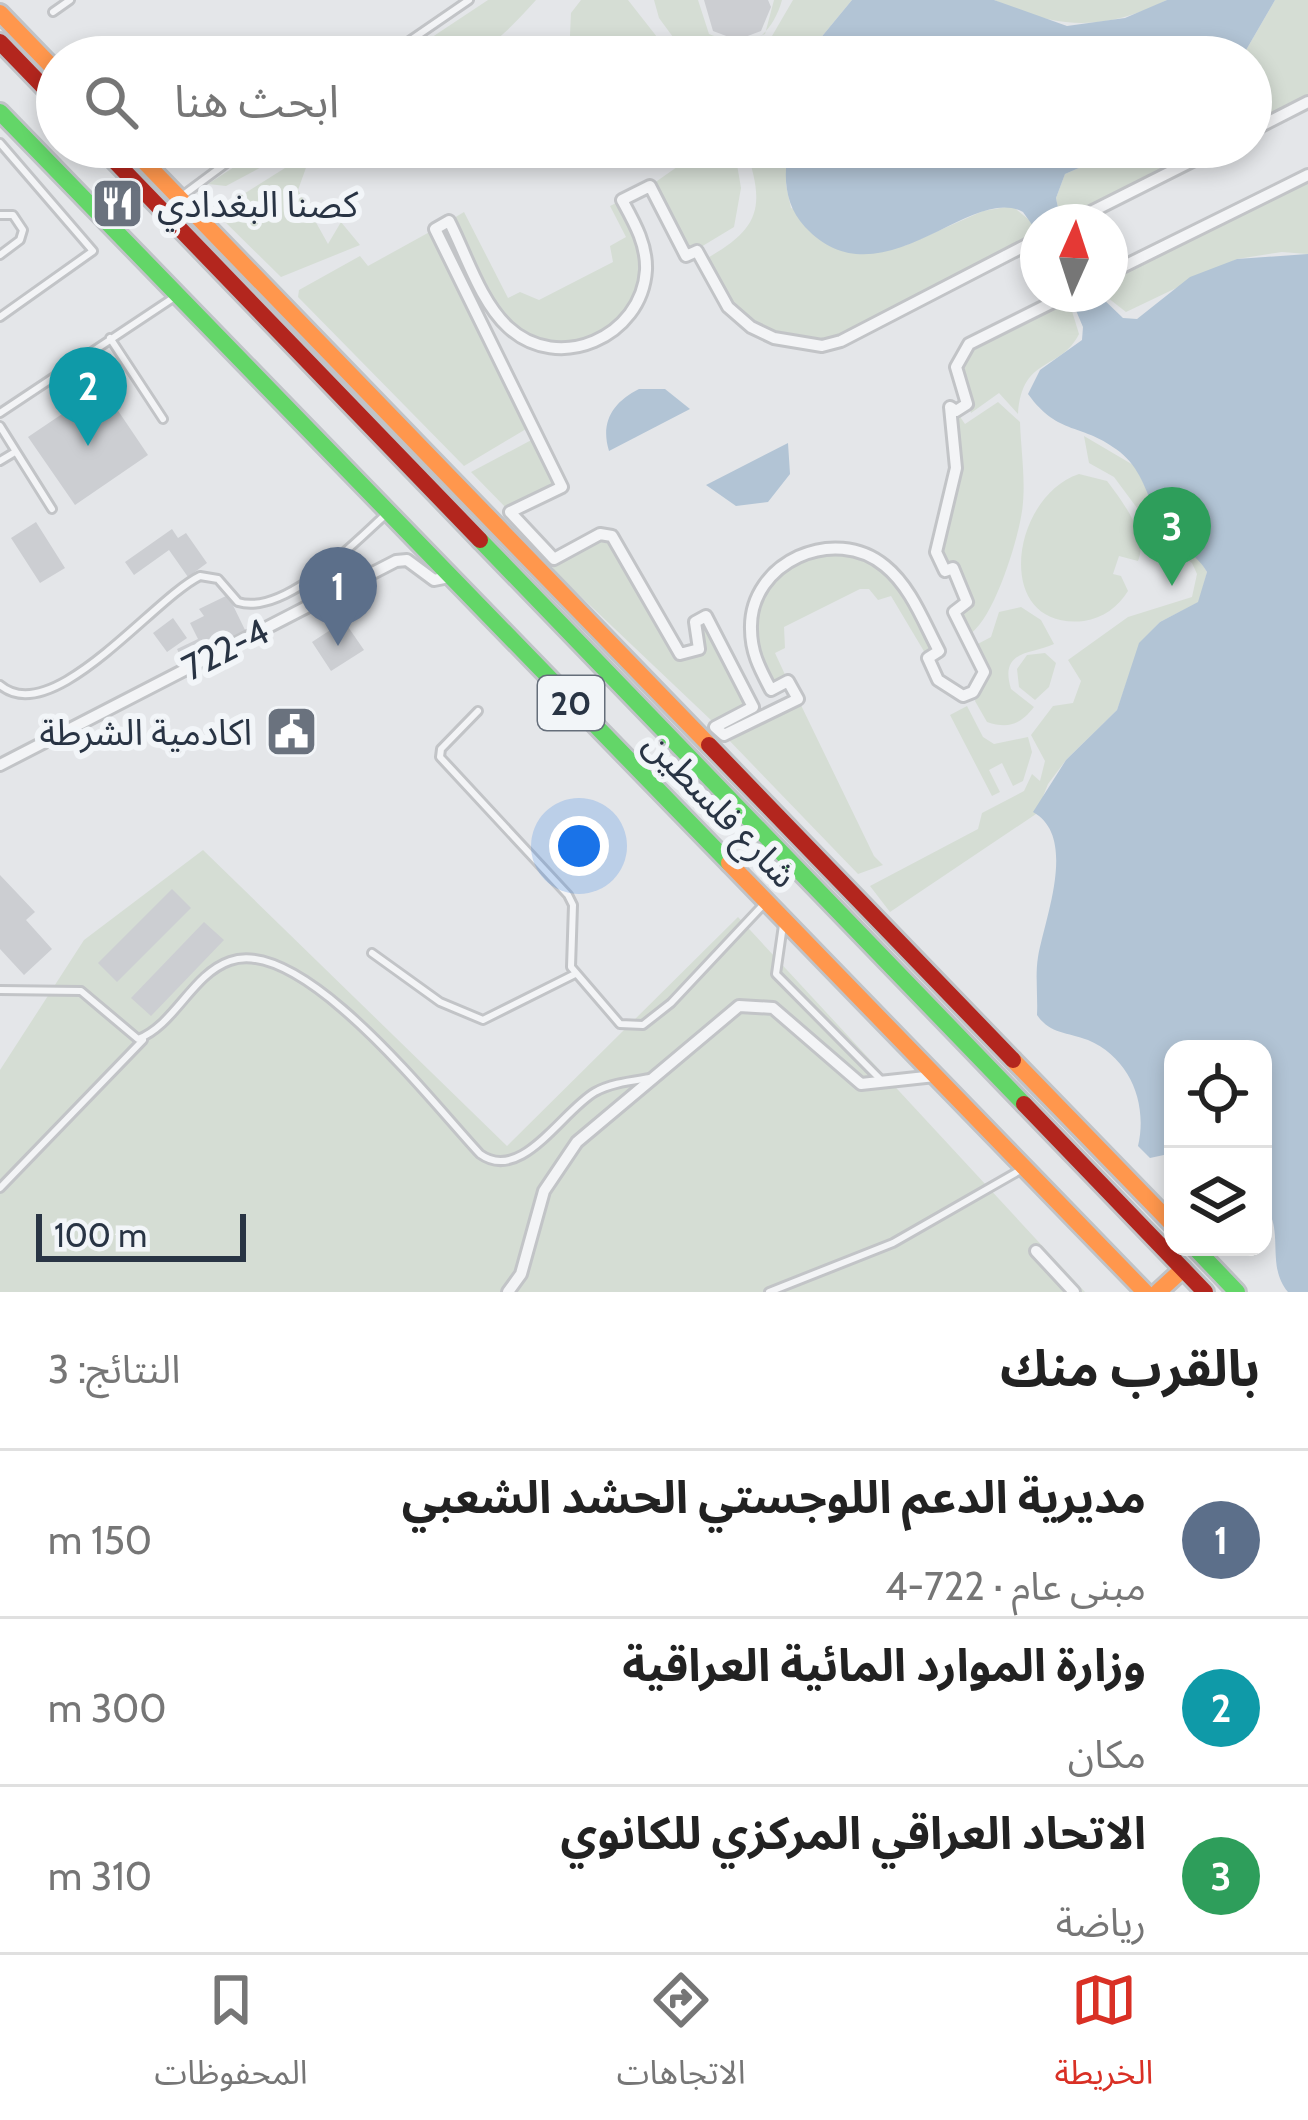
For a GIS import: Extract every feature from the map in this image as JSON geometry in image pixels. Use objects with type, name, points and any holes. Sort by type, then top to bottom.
[{"type":"main road","points":[[0,13],[36,50]]},
{"type":"main road","points":[[0,41],[36,79]]},
{"type":"main road","name":"شارع فلسطين","points":[[0,112],[36,149]]},
{"type":"main road","name":"شارع فلسطين","points":[[55,168],[1145,1292]]},
{"type":"main road","name":"شارع فلسطين","points":[[121,168],[1205,1292]]},
{"type":"main road","points":[[150,168],[1164,1217]]},
{"type":"main road","points":[[461,521],[503,533]]},
{"type":"main road","points":[[527,558],[536,600]]},
{"type":"main road","points":[[1203,1256],[1237,1292]]},
{"type":"main road","points":[[1159,1292],[1184,1269]]},
{"type":"street","points":[[1272,120],[1308,102]]},
{"type":"street","points":[[1107,204],[1178,168]]},
{"type":"street","points":[[1128,264],[1308,175]]},
{"type":"street","points":[[1020,248],[841,341],[799,344],[751,327],[728,307],[697,251],[686,256],[650,186],[622,200],[644,249],[638,303],[607,336],[585,346],[562,348],[530,341],[510,329],[496,312],[449,221],[435,229],[562,488],[509,512],[554,559],[600,534],[612,536],[680,654],[699,649],[695,622],[706,616],[753,707],[715,727],[724,735],[798,699],[788,681],[771,690],[754,658],[752,619],[773,574],[811,551],[858,551],[888,568],[939,652],[928,658],[938,680],[963,696],[974,692],[984,672],[955,612],[967,602],[966,593],[953,568],[945,571],[936,552],[952,505],[956,468],[950,407],[956,411],[967,404],[956,367],[969,344],[1033,312]]},
{"type":"street","name":"722-4","points":[[0,765],[396,561],[407,560],[434,580],[449,578]]},
{"type":"street","points":[[508,1292],[521,1274],[544,1191],[560,1164],[604,1115],[659,1076],[739,1006],[762,1003],[788,1018],[850,1080],[884,1083],[935,1076]]},
{"type":"street","points":[[1036,1250],[1074,1292]]},
{"type":"lane","points":[[53,12],[70,0]]},
{"type":"lane","points":[[417,36],[469,0]]},
{"type":"lane","points":[[0,143],[94,251],[0,317]]},
{"type":"lane","points":[[179,199],[220,168]]},
{"type":"lane","points":[[0,214],[13,215],[23,230],[20,240],[0,255]]},
{"type":"lane","points":[[0,413],[178,294]]},
{"type":"lane","points":[[110,338],[164,418]]},
{"type":"lane","points":[[0,426],[52,509]]},
{"type":"lane","points":[[0,461],[15,452]]},
{"type":"lane","points":[[0,685],[22,696],[41,694],[99,659],[200,576],[218,579],[238,602],[269,602],[339,559],[387,514]]},
{"type":"lane","points":[[478,711],[441,749],[440,757],[572,900],[570,963],[620,1024],[643,1025],[671,1003],[766,903]]},
{"type":"lane","points":[[784,922],[776,974],[884,1083]]},
{"type":"lane","points":[[372,953],[440,1002],[483,1020],[575,974]]},
{"type":"lane","points":[[0,1188],[145,1037],[224,963],[248,958],[281,965],[339,1004],[480,1154],[496,1163],[515,1160],[593,1093],[659,1076]]},
{"type":"lane","points":[[0,990],[81,991],[129,1036],[145,1037]]},
{"type":"lane","points":[[769,1292],[893,1243],[1025,1168]]},
{"type":"lane","points":[[0,1171],[9,1180]]},
{"type":"shaded area","points":[[488,0],[536,0],[500,36],[434,36]]},
{"type":"shaded area","points":[[581,0],[628,0],[656,36],[570,36],[571,13]]},
{"type":"shaded area","points":[[654,0],[698,0],[709,34],[714,36],[672,36],[659,18]]},
{"type":"shaded area","points":[[774,0],[782,0],[776,15],[766,31]]},
{"type":"shaded area","points":[[793,0],[852,0],[822,36],[772,36]]},
{"type":"shaded area","points":[[994,0],[1167,0],[1122,18],[1080,23],[1038,17]]},
{"type":"shaded area","points":[[1275,0],[1308,0],[1308,102],[1272,120],[1272,36],[1254,36]]},
{"type":"shaded area","points":[[233,168],[260,168],[226,186],[208,184]]},
{"type":"shaded area","points":[[285,168],[306,168],[298,190],[328,244],[341,222],[360,245],[281,277],[215,212]]},
{"type":"shaded area","points":[[676,168],[738,168],[741,188],[734,227],[686,256],[650,186]]},
{"type":"shaded area","points":[[752,168],[787,168],[791,208],[904,246],[983,211],[1012,206],[1020,212],[1020,248],[822,346],[774,338],[728,307],[702,261],[736,239],[753,216]]},
{"type":"shaded area","points":[[1079,168],[1174,168],[1099,204],[1057,204],[1065,174]]},
{"type":"shaded area","points":[[1308,175],[1308,254],[1282,252],[1237,259],[1128,311],[1128,264]]},
{"type":"shaded area","points":[[622,200],[640,245],[643,277],[629,307],[597,342],[540,345],[496,312],[449,221],[464,212],[508,298],[520,292],[539,300],[613,262],[610,246],[626,237],[610,206]]},
{"type":"shaded area","points":[[435,229],[531,426],[464,466],[298,297],[299,290],[360,256],[368,266]]},
{"type":"shaded area","points":[[1034,312],[1072,312],[1079,334],[1027,382],[1018,414],[999,393],[971,413],[956,367],[965,348]]},
{"type":"shaded area","points":[[998,402],[1020,422],[1023,506],[1002,583],[985,616],[967,636],[954,612],[964,606],[953,568],[945,571],[936,552],[947,522],[956,411],[965,424]]},
{"type":"shaded area","points":[[1084,436],[1135,466],[1170,536],[1199,559],[1207,572],[1199,602],[1160,622],[1140,643],[1117,710],[1066,760],[1048,784],[1036,814],[890,912],[870,886],[978,829],[982,813],[1024,791],[1032,774],[1040,781],[1045,761],[1031,735],[1053,706],[1073,703],[1081,681],[1068,660],[1128,617],[1192,597],[1197,574],[1192,563],[1163,543],[1114,477],[1089,463]]},
{"type":"shaded area","points":[[537,437],[562,487],[510,512],[471,472]]},
{"type":"shaded area","points":[[1079,474],[1107,481],[1140,540],[1138,561],[1119,556],[1113,574],[1121,576],[1128,591],[1124,597],[1104,614],[1084,621],[1055,618],[1035,605],[1024,585],[1021,560],[1026,533],[1038,508],[1056,487]]},
{"type":"shaded area","points":[[606,534],[675,651],[695,652],[695,622],[706,616],[753,707],[713,722],[555,572],[551,563]]},
{"type":"shaded area","points":[[844,549],[888,568],[939,651],[928,658],[891,596],[878,600],[869,589],[860,589],[784,627],[785,648],[775,653],[788,681],[771,690],[751,630],[754,606],[791,560]]},
{"type":"shaded area","points":[[1021,607],[1041,620],[1054,644],[1013,660],[1008,676],[1011,689],[1034,707],[1013,724],[994,724],[987,722],[975,701],[981,680],[972,647],[991,637],[999,612]]},
{"type":"shaded area","points":[[1045,653],[1056,663],[1049,687],[1035,700],[1019,687],[1017,669],[1027,655]]},
{"type":"shaded area","points":[[798,699],[874,856],[883,865],[858,874],[724,735]]},
{"type":"shaded area","points":[[967,706],[983,737],[994,744],[1028,737],[1032,752],[1023,781],[1013,786],[1002,763],[989,770],[1000,792],[992,796],[950,715]]},
{"type":"shaded area","points":[[203,850],[507,1146],[738,917],[1085,1292],[0,1292],[0,1070],[84,940]]},
{"type":"water","points":[[852,0],[994,0],[1067,26],[1125,18],[1167,0],[1275,0],[1254,36],[822,36]]},
{"type":"water","points":[[786,168],[1079,168],[1065,174],[1057,204],[1020,204],[1020,211],[1001,208],[977,213],[893,250],[863,254],[834,248],[805,227],[793,209]]},
{"type":"water","points":[[1308,254],[1308,1292],[1288,1292],[1278,1270],[1272,1220],[1272,1040],[1164,1040],[1164,1155],[1150,1158],[1138,1146],[1138,1098],[1125,1070],[1103,1048],[1053,1029],[1037,1015],[1038,957],[1056,858],[1046,824],[1033,812],[1066,760],[1117,710],[1139,643],[1160,622],[1198,602],[1207,572],[1168,532],[1142,481],[1120,452],[1050,417],[1028,394],[1040,370],[1082,340],[1077,312],[1117,312],[1123,318],[1137,319],[1190,277],[1237,259]]},
{"type":"water","points":[[639,389],[665,389],[690,409],[609,451],[606,431],[611,414]]},
{"type":"water","points":[[788,443],[790,474],[768,502],[736,506],[706,485]]},
{"type":"building","points":[[704,0],[768,0],[771,7],[761,31],[726,36],[713,31]]},
{"type":"building","points":[[102,387],[148,455],[75,505],[28,437]]},
{"type":"building","points":[[36,522],[65,568],[40,583],[11,538]]},
{"type":"building","points":[[172,529],[178,538],[186,533],[207,563],[188,577],[169,550],[134,575],[125,562]]},
{"type":"building","points":[[228,595],[246,632],[184,663],[177,649],[198,639],[190,623],[204,616],[199,609]]},
{"type":"building","points":[[173,618],[187,638],[167,652],[153,633]]},
{"type":"building","points":[[344,621],[364,650],[331,671],[312,642]]},
{"type":"building","points":[[0,875],[35,912],[26,920],[52,949],[24,975],[0,949]]},
{"type":"building","points":[[172,889],[191,908],[117,982],[98,963]]},
{"type":"building","points":[[204,922],[224,940],[151,1016],[131,998]]},
{"type":"traffic: fast","points":[[0,112],[36,149]]},
{"type":"traffic: fast","points":[[54,168],[729,863]]},
{"type":"traffic: fast","points":[[480,540],[1024,1104]]},
{"type":"traffic: fast","points":[[1203,1256],[1237,1292]]},
{"type":"traffic: slow","points":[[0,13],[36,50]]},
{"type":"traffic: slow","points":[[150,168],[709,745]]},
{"type":"traffic: slow","points":[[729,863],[1145,1292]]},
{"type":"traffic: slow","points":[[1013,1060],[1164,1216]]},
{"type":"traffic: slow","points":[[1158,1292],[1183,1269]]},
{"type":"traffic: jam","points":[[0,42],[36,79]]},
{"type":"traffic: jam","points":[[121,168],[480,540]]},
{"type":"traffic: jam","points":[[709,745],[1013,1060]]},
{"type":"traffic: jam","points":[[1024,1104],[1205,1292]]},
{"type":"place","name":"كصنا البغدادي","points":[[118,204]]},
{"type":"place","name":"وزارة الموارد المائية العراقية","points":[[88,446]]},
{"type":"place","name":"الاتحاد العراقي المركزي للكانوي","points":[[1172,586]]},
{"type":"place","name":"مديرية الدعم اللوجستي الحشد الشعبي","points":[[338,646]]},
{"type":"place","name":"اكادمية الشرطة","points":[[291,732]]}]
